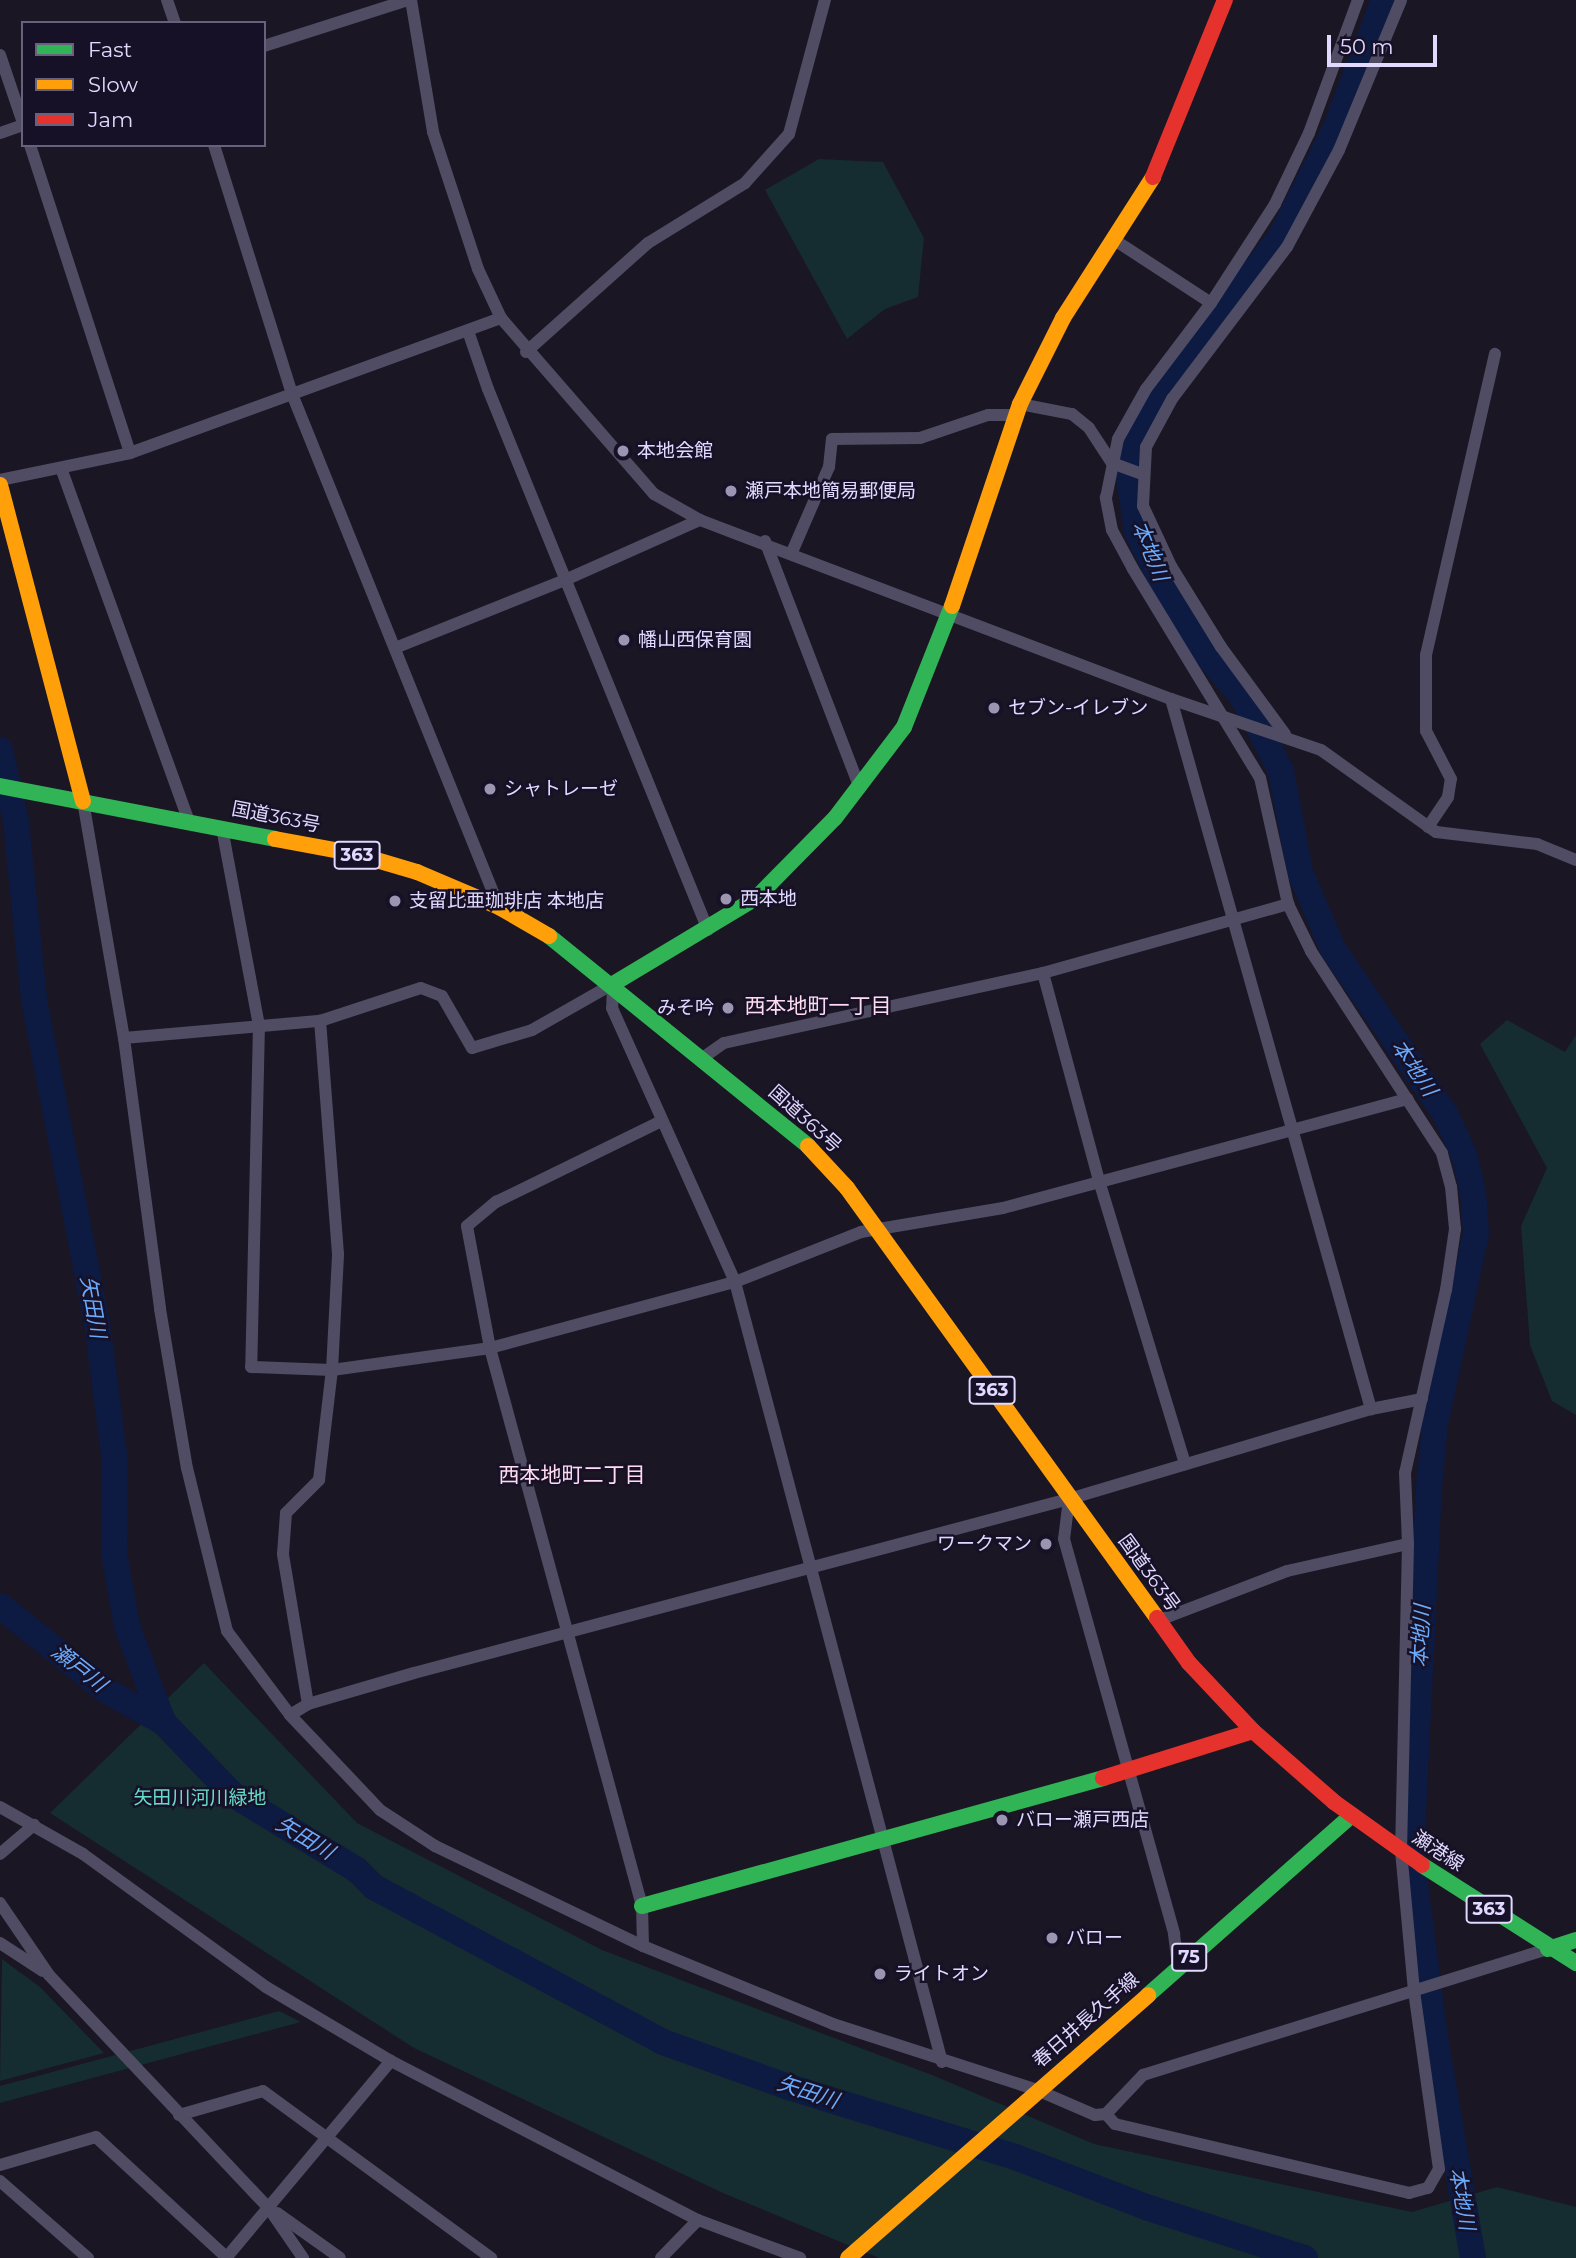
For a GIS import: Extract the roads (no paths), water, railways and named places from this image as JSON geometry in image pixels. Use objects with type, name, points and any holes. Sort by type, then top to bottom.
[{"type":"main road","points":[[613,984],[708,930],[756,898],[797,861],[860,788],[904,727],[949,614],[1018,409],[1062,318],[1116,242],[1178,125],[1224,0]]},
{"type":"main road","points":[[0,482],[78,800]]},
{"type":"main road","name":"国道363号","points":[[0,786],[356,854],[417,872],[499,907],[563,944],[808,1146],[876,1229],[1189,1663],[1253,1731],[1352,1815]]},
{"type":"main road","points":[[642,1906],[1130,1771],[1253,1731]]},
{"type":"main road","name":"瀬港線","points":[[1352,1815],[1403,1854],[1548,1949],[1576,1963]]},
{"type":"main road","name":"春日井長久手線","points":[[848,2258],[1352,1815]]},
{"type":"main road","points":[[1548,1949],[1576,1940]]},
{"type":"street","points":[[167,0],[174,21]]},
{"type":"street","points":[[266,45],[410,0],[433,132],[478,269],[501,318],[526,352],[654,494],[699,520],[765,541],[1171,699],[1285,735],[1321,750],[1436,832],[1537,844],[1576,860]]},
{"type":"street","points":[[526,352],[648,243],[745,183],[789,134],[825,0]]},
{"type":"street","points":[[1106,2114],[1115,2124],[1409,2193],[1428,2188],[1439,2169],[1414,1991],[1403,1854],[1408,1544],[1405,1473],[1455,1229],[1442,1153],[1311,951],[1288,904],[1260,778],[1112,530],[1107,498],[1118,439],[1146,389],[1211,303],[1275,204],[1298,156],[1358,0]]},
{"type":"street","points":[[1285,735],[1221,647],[1171,566],[1143,506],[1146,447],[1172,399],[1287,247],[1339,150],[1401,0]]},
{"type":"street","points":[[0,55],[21,118]]},
{"type":"street","points":[[0,133],[21,125]]},
{"type":"street","points":[[31,147],[130,453]]},
{"type":"street","points":[[215,147],[292,394],[499,907]]},
{"type":"street","points":[[1116,242],[1211,303]]},
{"type":"street","points":[[0,482],[130,453],[501,318]]},
{"type":"street","points":[[468,331],[565,580],[708,930]]},
{"type":"street","points":[[1428,827],[1448,797],[1451,779],[1426,731],[1426,655],[1495,355]]},
{"type":"street","points":[[792,552],[829,467],[832,439],[920,438],[988,415],[1018,409],[1072,414],[1089,428],[1112,463],[1143,474]]},
{"type":"street","points":[[61,468],[189,821]]},
{"type":"street","points":[[395,648],[565,580],[699,520]]},
{"type":"street","points":[[765,541],[860,788]]},
{"type":"street","points":[[1171,699],[1296,1131],[1371,1409]]},
{"type":"street","points":[[78,800],[124,1038],[160,1309],[187,1468],[227,1632],[290,1715],[380,1810],[435,1846],[643,1946],[833,2024],[1095,2116],[1106,2114],[1143,2074],[1548,1949]]},
{"type":"street","points":[[222,828],[259,1025],[251,1367],[332,1370],[490,1348],[735,1282],[876,1229],[1003,1208],[1408,1099]]},
{"type":"street","points":[[701,1059],[724,1043],[1043,973],[1234,916],[1288,904]]},
{"type":"street","points":[[1043,973],[1100,1184],[1185,1464]]},
{"type":"street","points":[[124,1038],[320,1021],[421,988],[442,996],[472,1048],[532,1030],[613,984]]},
{"type":"street","points":[[613,984],[612,1008],[735,1282],[809,1570],[943,2062]]},
{"type":"street","points":[[308,1704],[283,1554],[286,1513],[319,1480],[332,1370],[338,1254],[320,1021]]},
{"type":"street","points":[[643,1946],[642,1906],[564,1633],[490,1348],[467,1226],[496,1202],[661,1121]]},
{"type":"street","points":[[290,1715],[308,1704],[1069,1499],[1371,1409],[1422,1399]]},
{"type":"street","points":[[1069,1499],[1065,1539],[1174,1934],[1178,1967]]},
{"type":"street","points":[[1157,1621],[1287,1571],[1408,1544]]},
{"type":"street","points":[[0,1807],[83,1854],[266,1987],[391,2061],[698,2220],[800,2258]]},
{"type":"street","points":[[0,1854],[34,1825]]},
{"type":"street","points":[[0,1903],[49,1975],[268,2207],[303,2258]]},
{"type":"street","points":[[0,1943],[49,1975]]},
{"type":"street","points":[[0,2165],[96,2137],[226,2258],[391,2061]]},
{"type":"street","points":[[179,2115],[263,2091],[491,2258]]},
{"type":"street","points":[[0,2181],[88,2258]]},
{"type":"street","points":[[268,2207],[340,2258]]},
{"type":"street","points":[[661,2258],[698,2220]]},
{"type":"waterway","name":"本地川","points":[[1384,0],[1335,130],[1280,238],[1168,382],[1126,457],[1137,531],[1166,591],[1205,653],[1242,696],[1281,771],[1300,872],[1333,949],[1446,1115],[1464,1155],[1473,1192],[1476,1233],[1435,1424],[1429,1487],[1411,1853],[1435,2038],[1473,2258]]},
{"type":"waterway","name":"矢田川","points":[[0,750],[16,822],[34,1000],[97,1323],[114,1454],[114,1553],[127,1626],[163,1722],[232,1794],[357,1870],[374,1887],[663,2042],[789,2087],[1015,2157],[1146,2207],[1305,2258]]},
{"type":"waterway","name":"瀬戸川","points":[[0,1606],[107,1691],[163,1722]]},
{"type":"place","name":"本地会館","points":[[623,451]]},
{"type":"place","name":"瀬戸本地簡易郵便局","points":[[731,491]]},
{"type":"place","name":"幡山西保育園","points":[[624,640]]},
{"type":"place","name":"セブン-イレブン","points":[[994,708]]},
{"type":"place","name":"シャトレーゼ","points":[[490,789]]},
{"type":"place","name":"西本地","points":[[726,899]]},
{"type":"place","name":"支留比亜珈琲店 本地店","points":[[395,901]]},
{"type":"place","name":"みそ吟","points":[[728,1008]]},
{"type":"place","name":"ワークマン","points":[[1046,1544]]},
{"type":"place","name":"バロー瀬戸西店","points":[[1002,1820]]},
{"type":"place","name":"バロー","points":[[1052,1938]]},
{"type":"place","name":"ライトオン","points":[[880,1974]]},
{"type":"district","name":"西本地町一丁目","points":[[818,1006]]},
{"type":"district","name":"西本地町二丁目","points":[[572,1475]]},
{"type":"park label","name":"矢田川河川緑地","points":[[200,1798]]}]
